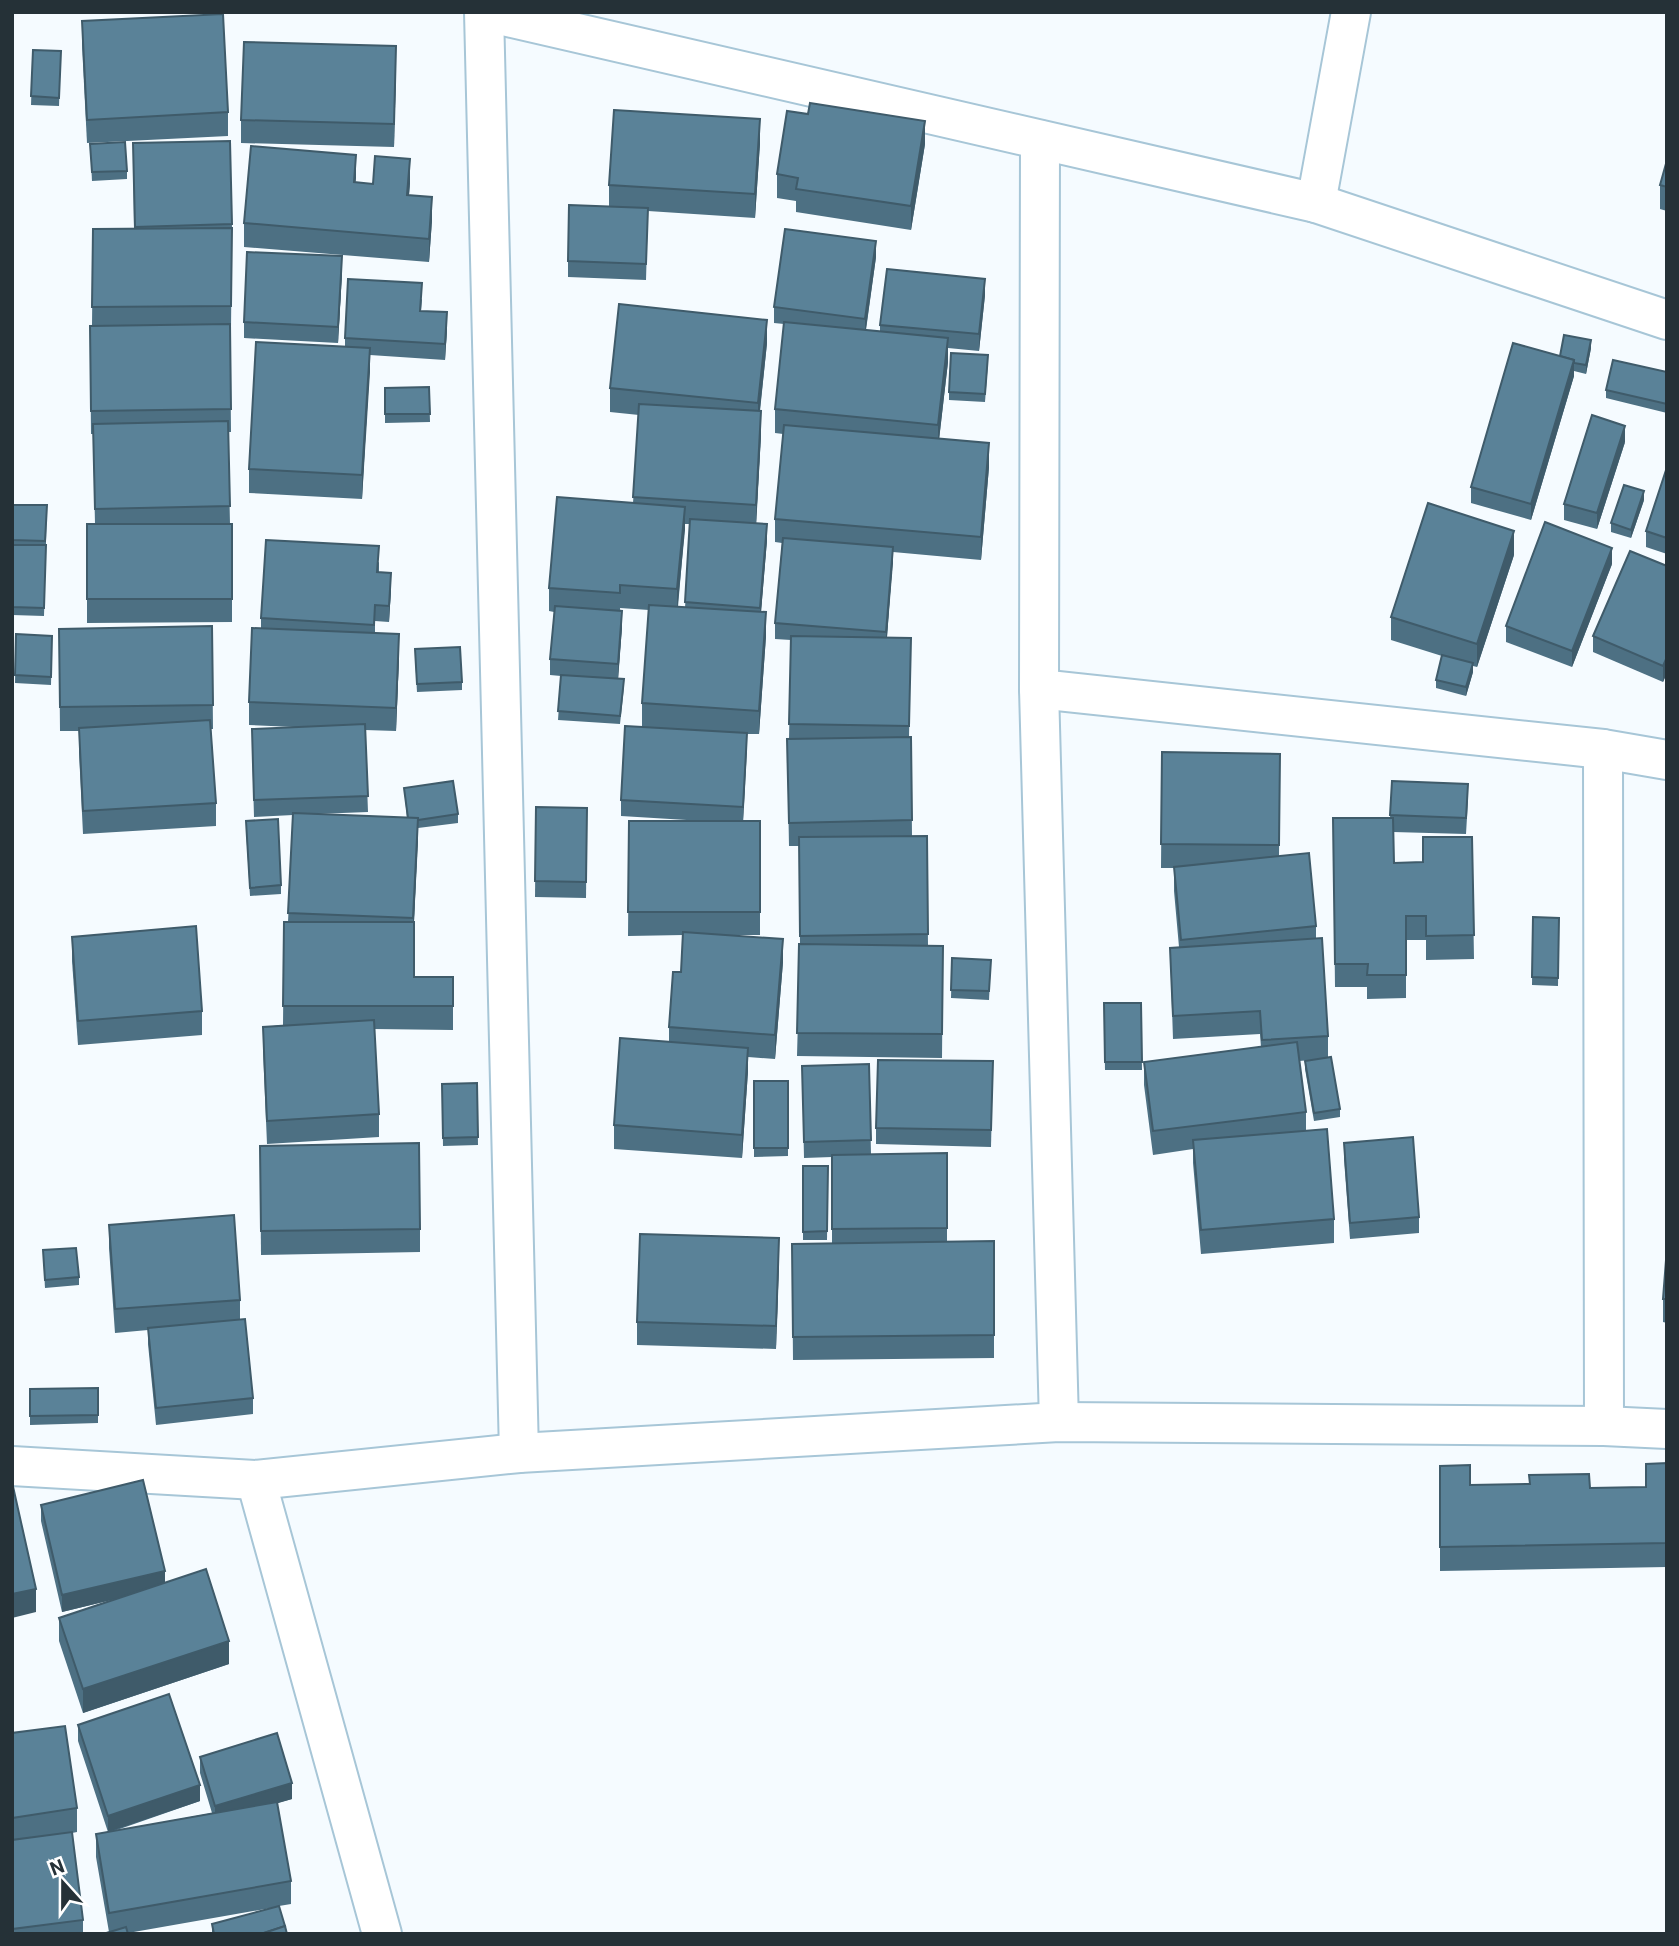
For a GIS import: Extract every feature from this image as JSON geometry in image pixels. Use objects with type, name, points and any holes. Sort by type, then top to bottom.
[{"type":"street","points":[[519,1453],[485,12],[1317,203],[1667,320]]},
{"type":"street","points":[[1317,203],[1351,12]]},
{"type":"street","points":[[1040,140],[1040,689],[1059,1422]]},
{"type":"street","points":[[1040,689],[1603,749],[1667,761]]},
{"type":"street","points":[[1603,749],[1604,1426]]},
{"type":"street","points":[[12,1466],[256,1480],[519,1453],[1059,1422],[1604,1426],[1667,1429]]},
{"type":"street","points":[[256,1480],[382,1934]]},
{"type":"building","points":[[223,14],[228,112],[87,120],[82,21]]},
{"type":"building","points":[[244,42],[396,46],[394,124],[241,120]]},
{"type":"building","points":[[33,50],[61,51],[59,98],[31,96]]},
{"type":"building","points":[[810,103],[925,121],[911,206],[796,189],[798,178],[777,174],[787,111],[808,114]]},
{"type":"building","points":[[614,110],[760,119],[755,194],[609,185]]},
{"type":"building","points":[[230,141],[232,224],[135,227],[133,143]]},
{"type":"building","points":[[125,142],[127,171],[92,172],[90,144]]},
{"type":"building","points":[[251,146],[356,155],[354,182],[373,184],[375,156],[410,159],[407,195],[432,197],[429,239],[244,223]]},
{"type":"building","points":[[1667,160],[1667,187],[1660,185]]},
{"type":"building","points":[[569,205],[648,208],[646,264],[568,261]]},
{"type":"building","points":[[232,228],[231,306],[92,307],[93,229]]},
{"type":"building","points":[[785,229],[876,241],[865,319],[774,307]]},
{"type":"building","points":[[247,252],[342,256],[338,327],[244,322]]},
{"type":"building","points":[[887,269],[985,279],[979,334],[880,325]]},
{"type":"building","points":[[348,279],[422,283],[420,311],[447,312],[445,344],[345,338]]},
{"type":"building","points":[[619,304],[767,320],[758,403],[610,388]]},
{"type":"building","points":[[784,322],[948,338],[938,425],[775,409]]},
{"type":"building","points":[[230,324],[231,409],[91,411],[90,326]]},
{"type":"building","points":[[1564,335],[1591,340],[1586,365],[1560,356]]},
{"type":"building","points":[[256,342],[370,348],[362,475],[249,469]]},
{"type":"building","points":[[1513,343],[1574,360],[1531,504],[1471,487]]},
{"type":"building","points":[[951,353],[988,355],[985,394],[949,392]]},
{"type":"building","points":[[1613,360],[1667,372],[1667,404],[1606,390]]},
{"type":"building","points":[[429,387],[430,414],[385,414],[385,388]]},
{"type":"building","points":[[639,404],[761,411],[756,505],[633,497]]},
{"type":"building","points":[[1592,415],[1625,426],[1597,513],[1564,504]]},
{"type":"building","points":[[228,421],[230,506],[95,509],[93,424]]},
{"type":"building","points":[[784,425],[989,443],[981,537],[775,519]]},
{"type":"building","points":[[1667,467],[1667,538],[1646,531]]},
{"type":"building","points":[[1624,485],[1644,491],[1631,530],[1611,523]]},
{"type":"building","points":[[557,497],[685,507],[677,589],[620,585],[620,593],[549,588]]},
{"type":"building","points":[[1428,503],[1514,531],[1477,644],[1391,617]]},
{"type":"building","points":[[13,505],[47,505],[45,541],[12,540]]},
{"type":"building","points":[[690,519],[767,524],[760,608],[685,602]]},
{"type":"building","points":[[1545,522],[1612,548],[1572,651],[1506,626]]},
{"type":"building","points":[[87,524],[232,524],[232,599],[87,599]]},
{"type":"building","points":[[783,538],[893,547],[886,632],[775,623]]},
{"type":"building","points":[[266,540],[379,546],[377,572],[391,573],[389,606],[375,605],[374,625],[261,618]]},
{"type":"building","points":[[12,545],[46,545],[44,608],[12,607]]},
{"type":"building","points":[[1630,551],[1667,566],[1667,657],[1663,666],[1593,636]]},
{"type":"building","points":[[649,605],[766,612],[759,711],[642,703]]},
{"type":"building","points":[[555,606],[622,611],[618,664],[550,659]]},
{"type":"building","points":[[212,626],[213,705],[60,707],[59,629]]},
{"type":"building","points":[[252,628],[399,634],[396,708],[249,702]]},
{"type":"building","points":[[16,634],[52,636],[51,677],[15,675]]},
{"type":"building","points":[[791,636],[911,638],[909,726],[789,724]]},
{"type":"building","points":[[460,647],[462,682],[417,684],[415,649]]},
{"type":"building","points":[[1442,655],[1473,663],[1466,687],[1436,680]]},
{"type":"building","points":[[561,675],[624,679],[620,716],[558,711]]},
{"type":"building","points":[[210,720],[216,803],[83,811],[79,728]]},
{"type":"building","points":[[365,724],[368,796],[254,800],[252,729]]},
{"type":"building","points":[[625,726],[747,733],[743,807],[621,800]]},
{"type":"building","points":[[911,737],[912,820],[789,823],[787,739]]},
{"type":"building","points":[[1162,752],[1280,754],[1279,845],[1161,844]]},
{"type":"building","points":[[453,781],[458,814],[418,820],[408,818],[404,788]]},
{"type":"building","points":[[1392,781],[1468,784],[1466,818],[1390,815]]},
{"type":"building","points":[[536,807],[587,808],[586,882],[535,881]]},
{"type":"building","points":[[293,813],[418,818],[413,918],[288,913]]},
{"type":"building","points":[[1333,818],[1393,818],[1394,863],[1423,862],[1423,837],[1472,837],[1474,935],[1426,936],[1426,916],[1406,916],[1406,975],[1367,975],[1368,964],[1335,964]]},
{"type":"building","points":[[278,819],[281,885],[250,888],[246,821]]},
{"type":"building","points":[[629,821],[760,821],[760,912],[628,912]]},
{"type":"building","points":[[927,836],[928,934],[800,936],[799,837]]},
{"type":"building","points":[[1309,853],[1316,926],[1181,940],[1174,867]]},
{"type":"building","points":[[1533,917],[1559,918],[1558,978],[1532,977]]},
{"type":"building","points":[[284,922],[414,922],[414,977],[453,977],[453,1006],[283,1006]]},
{"type":"building","points":[[196,926],[202,1011],[78,1021],[72,937]]},
{"type":"building","points":[[683,932],[783,939],[775,1035],[669,1027],[673,972],[681,972]]},
{"type":"building","points":[[1322,938],[1328,1036],[1262,1040],[1260,1011],[1173,1016],[1170,948]]},
{"type":"building","points":[[799,944],[943,946],[942,1034],[797,1033]]},
{"type":"building","points":[[952,958],[991,960],[989,991],[951,990]]},
{"type":"building","points":[[1104,1003],[1141,1003],[1142,1062],[1105,1062]]},
{"type":"building","points":[[374,1020],[379,1114],[267,1121],[263,1027]]},
{"type":"building","points":[[620,1038],[748,1048],[742,1135],[614,1125]]},
{"type":"building","points":[[1297,1042],[1306,1112],[1153,1131],[1144,1062]]},
{"type":"building","points":[[1331,1057],[1340,1109],[1314,1113],[1305,1061]]},
{"type":"building","points":[[878,1060],[993,1061],[991,1130],[876,1128]]},
{"type":"building","points":[[869,1064],[871,1140],[804,1142],[802,1066]]},
{"type":"building","points":[[754,1081],[788,1081],[788,1148],[754,1148]]},
{"type":"building","points":[[477,1083],[478,1137],[443,1138],[442,1084]]},
{"type":"building","points":[[1327,1129],[1334,1219],[1201,1230],[1193,1140]]},
{"type":"building","points":[[1413,1137],[1419,1217],[1350,1223],[1344,1143]]},
{"type":"building","points":[[419,1143],[420,1229],[261,1231],[260,1146]]},
{"type":"building","points":[[947,1153],[947,1228],[832,1229],[832,1155]]},
{"type":"building","points":[[803,1166],[828,1166],[827,1231],[803,1232]]},
{"type":"building","points":[[234,1215],[240,1300],[115,1309],[109,1225]]},
{"type":"building","points":[[640,1234],[779,1238],[776,1326],[637,1322]]},
{"type":"building","points":[[994,1241],[994,1335],[793,1337],[792,1244]]},
{"type":"building","points":[[1667,1247],[1667,1299],[1663,1299]]},
{"type":"building","points":[[76,1248],[79,1277],[45,1280],[43,1250]]},
{"type":"building","points":[[245,1319],[253,1398],[156,1408],[148,1328]]},
{"type":"building","points":[[98,1388],[98,1415],[30,1416],[30,1389]]},
{"type":"building","points":[[1667,1463],[1667,1543],[1440,1547],[1440,1466],[1470,1465],[1470,1485],[1530,1484],[1529,1475],[1589,1474],[1590,1488],[1646,1487],[1646,1464]]},
{"type":"building","points":[[143,1480],[165,1571],[62,1595],[41,1505]]},
{"type":"building","points":[[12,1482],[36,1589],[12,1594]]},
{"type":"building","points":[[206,1569],[229,1641],[83,1689],[59,1618]]},
{"type":"building","points":[[169,1694],[200,1785],[108,1816],[78,1725]]},
{"type":"building","points":[[65,1726],[77,1808],[12,1818],[12,1733]]},
{"type":"building","points":[[277,1733],[292,1783],[215,1806],[200,1757]]},
{"type":"building","points":[[277,1802],[291,1881],[109,1913],[96,1834]]},
{"type":"building","points":[[72,1832],[83,1920],[12,1929],[12,1840]]},
{"type":"building","points":[[279,1906],[285,1926],[261,1934],[214,1934],[212,1924]]},
{"type":"building","points":[[285,1926],[287,1934],[261,1934]]},
{"type":"building","points":[[126,1927],[128,1934],[103,1934]]}]
